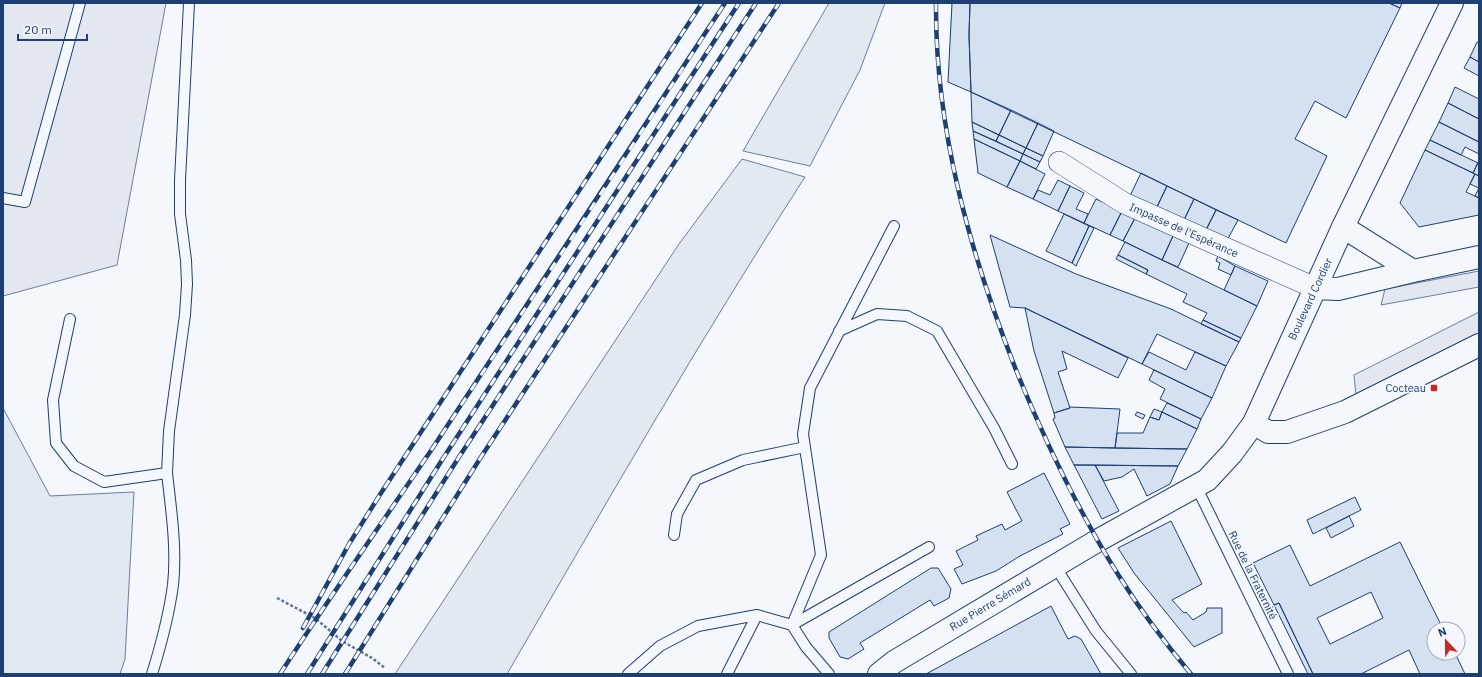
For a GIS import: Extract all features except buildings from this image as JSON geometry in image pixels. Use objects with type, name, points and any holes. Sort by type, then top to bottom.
[{"type":"main road","name":"Boulevard Cordier","points":[[1104,538],[1207,480],[1227,459],[1254,424],[1315,288],[1452,3]]},
{"type":"main road","points":[[1344,227],[1413,271]]},
{"type":"main road","points":[[1315,288],[1338,289],[1479,257]]},
{"type":"main road","points":[[1254,424],[1268,432],[1287,432],[1346,412],[1479,345]]},
{"type":"main road","name":"Rue Pierre Sémard","points":[[879,674],[894,662],[1104,538]]},
{"type":"street","name":"Impasse de l'Espérance","points":[[1059,162],[1124,203],[1315,288]]},
{"type":"lane","points":[[3,198],[25,202],[80,3]]},
{"type":"lane","points":[[152,674],[167,618],[173,584],[173,534],[167,473],[170,431],[185,316],[187,284],[186,260],[180,214],[180,180],[189,3]]},
{"type":"lane","points":[[792,625],[821,555],[803,434],[810,388],[894,226]]},
{"type":"lane","points":[[839,332],[877,314],[907,316],[937,331],[994,428],[1012,464]]},
{"type":"lane","points":[[70,319],[53,400],[56,444],[74,466],[104,482],[167,473]]},
{"type":"lane","points":[[674,535],[677,514],[696,480],[742,460],[805,447]]},
{"type":"lane","name":"Rue de la Fraternité","points":[[1196,486],[1288,674]]},
{"type":"lane","points":[[792,625],[929,547]]},
{"type":"lane","points":[[1055,566],[1096,630],[1131,674]]},
{"type":"lane","points":[[727,674],[757,615]]},
{"type":"lane","points":[[628,674],[660,646],[698,626],[757,615],[792,625],[806,647],[829,674]]},
{"type":"path","points":[[277,598],[315,618],[342,640],[372,658],[385,668]]},
{"type":"shaded area","points":[[3,3],[166,3],[117,265],[3,296]]},
{"type":"shaded area","points":[[829,3],[885,3],[860,70],[810,166],[743,151]]},
{"type":"shaded area","points":[[742,159],[805,177],[690,361],[507,674],[395,674],[679,244]]},
{"type":"shaded area","points":[[1479,271],[1479,287],[1381,305],[1385,289]]},
{"type":"shaded area","points":[[1479,312],[1479,335],[1356,396],[1354,375]]},
{"type":"shaded area","points":[[3,408],[50,496],[134,492],[125,659],[120,674],[3,674]]},
{"type":"railway","points":[[303,628],[349,544],[381,493],[702,3]]},
{"type":"railway","points":[[280,674],[432,449],[725,3]]},
{"type":"railway","points":[[307,674],[442,460],[739,3]]},
{"type":"railway","points":[[322,674],[459,457],[756,3]]},
{"type":"railway","points":[[345,674],[481,457],[779,3]]},
{"type":"railway","points":[[936,3],[937,50],[949,144],[958,190],[970,236],[999,326],[1039,423],[1076,501],[1127,589],[1163,639],[1191,674]]},
{"type":"place","name":"Cocteau","points":[[1434,388]]}]
